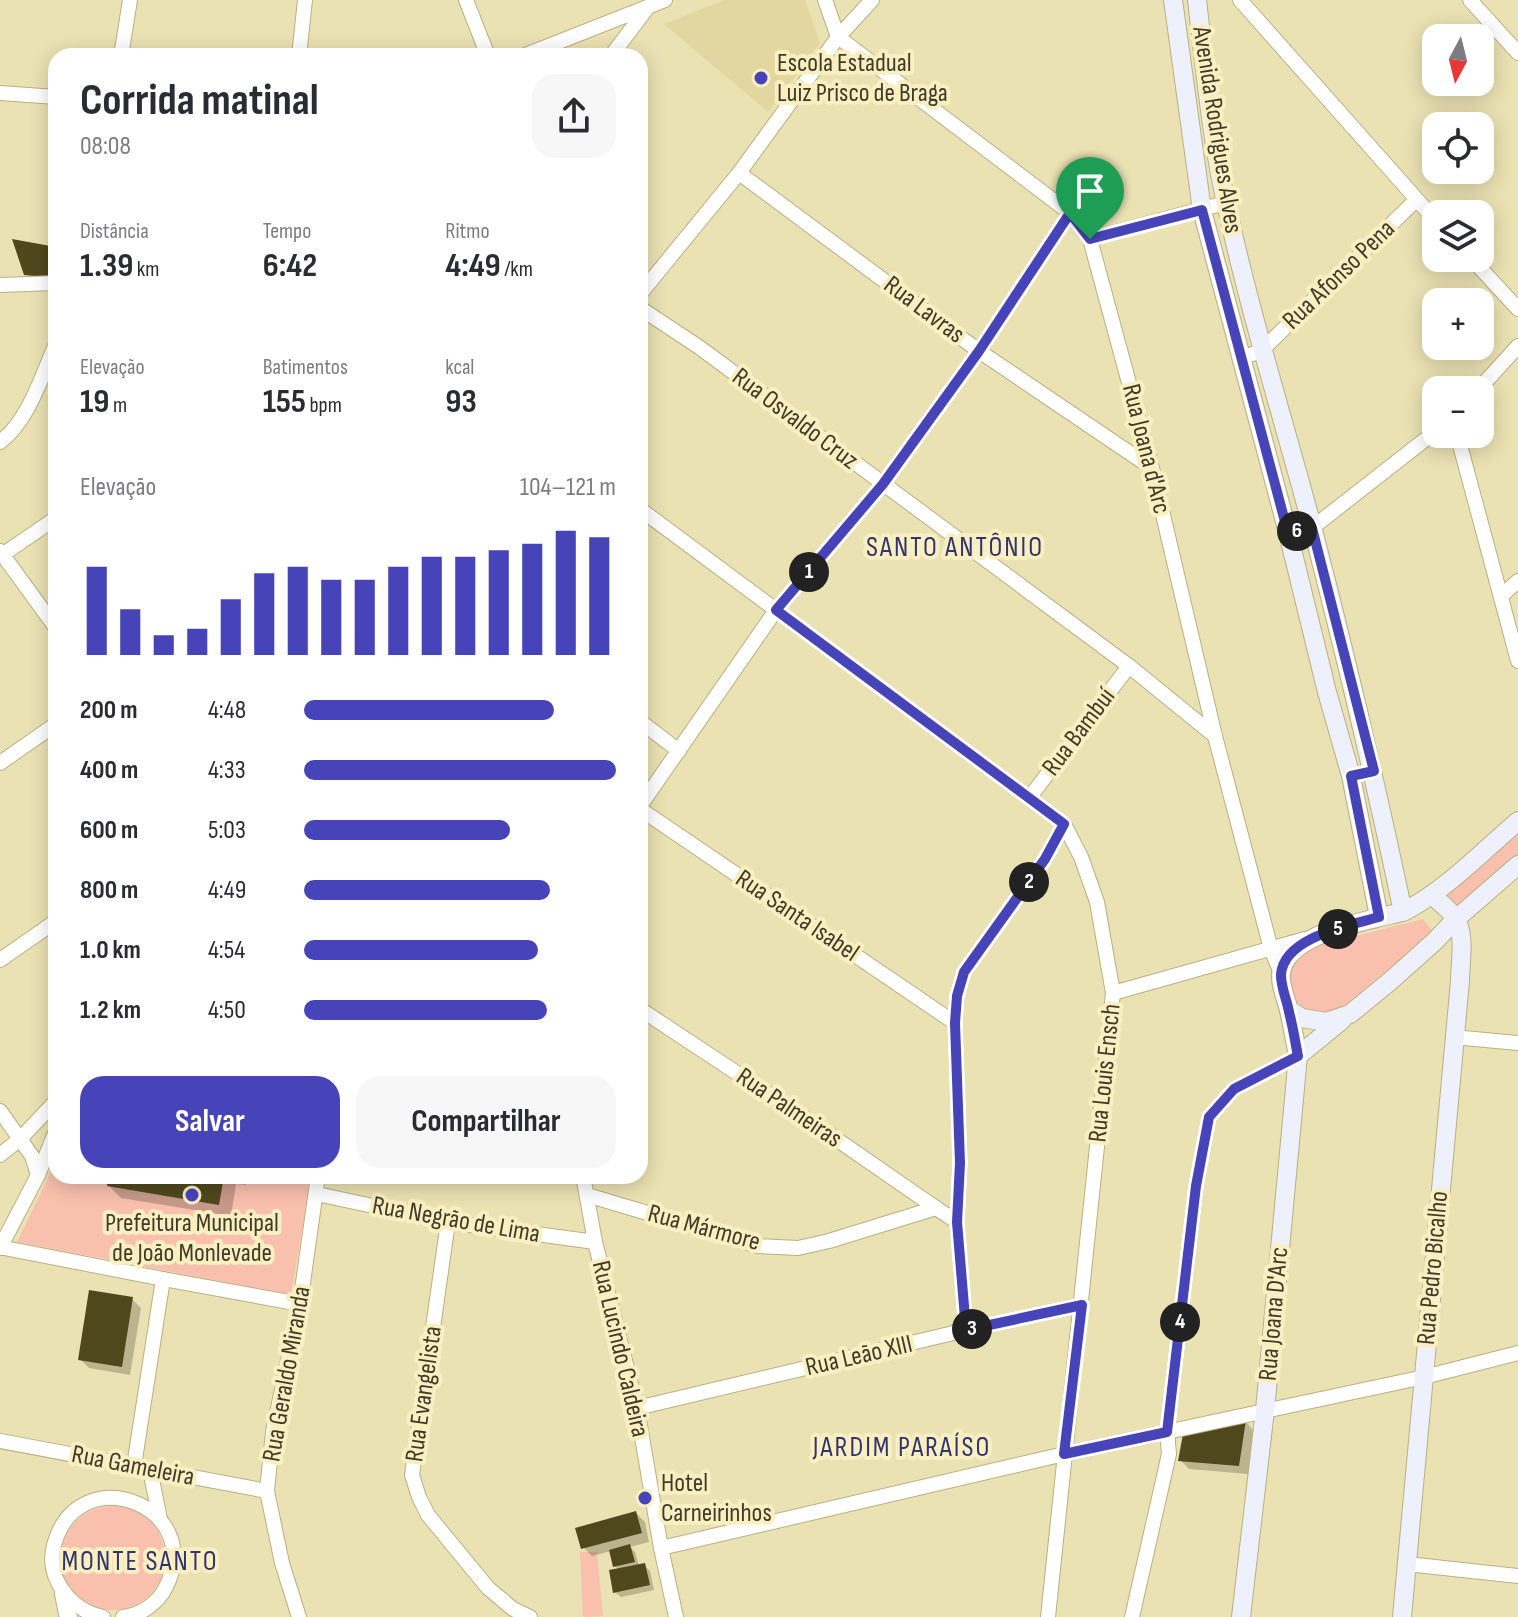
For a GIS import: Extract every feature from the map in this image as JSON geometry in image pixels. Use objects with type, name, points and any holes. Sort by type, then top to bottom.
[{"type":"street","points":[[122,48],[130,0]]},
{"type":"street","points":[[300,48],[305,0]]},
{"type":"street","points":[[466,0],[485,48]]},
{"type":"street","points":[[542,48],[647,3],[665,0]]},
{"type":"street","points":[[825,0],[838,37]]},
{"type":"street","points":[[648,284],[739,173],[838,37],[872,0]]},
{"type":"street","name":"Avenida Rodrigues Alves","points":[[1173,0],[1202,210],[1351,776],[1379,917]]},
{"type":"street","name":"Avenida Rodrigues Alves","points":[[1197,0],[1211,127],[1225,203],[1261,351],[1312,528],[1374,771],[1403,912]]},
{"type":"street","points":[[1240,0],[1422,206]]},
{"type":"street","points":[[1470,0],[1518,53]]},
{"type":"street","points":[[616,48],[647,3]]},
{"type":"street","name":"Rua Joana d'Arc","points":[[838,37],[1070,213],[1090,239],[1152,468],[1215,736],[1271,949],[1281,973]]},
{"type":"street","points":[[0,93],[48,96]]},
{"type":"street","name":"Rua Lavras","points":[[739,173],[979,351],[1152,468]]},
{"type":"street","name":"Rua Afonso Pena","points":[[1261,351],[1416,200]]},
{"type":"street","points":[[1090,239],[1225,203]]},
{"type":"street","points":[[648,796],[776,610],[883,484],[979,351],[1070,213]]},
{"type":"street","points":[[1484,272],[1518,309]]},
{"type":"street","points":[[0,285],[48,283]]},
{"type":"street","name":"Rua Osvaldo Cruz","points":[[648,313],[699,347],[1129,666],[1215,736]]},
{"type":"street","points":[[1491,376],[1518,346]]},
{"type":"street","points":[[1241,358],[1261,351]]},
{"type":"street","points":[[0,442],[8,437],[26,412],[48,362]]},
{"type":"street","points":[[1288,533],[1312,528],[1422,442]]},
{"type":"street","points":[[1461,448],[1518,661]]},
{"type":"street","name":"Rua Louis Ensch","points":[[648,515],[1030,797],[1064,824],[1081,857],[1097,902],[1113,993],[1048,1617]]},
{"type":"street","points":[[48,523],[1,553],[48,617]]},
{"type":"street","points":[[1501,596],[1518,581]]},
{"type":"street","name":"Rua Bambuí","points":[[1030,797],[1129,666]]},
{"type":"street","points":[[648,727],[679,751]]},
{"type":"street","points":[[0,763],[48,730]]},
{"type":"street","points":[[1351,776],[1374,771]]},
{"type":"street","name":"Rua Santa Isabel","points":[[648,813],[955,1023]]},
{"type":"street","points":[[1113,993],[1403,912],[1432,895],[1518,821]]},
{"type":"street","points":[[966,1330],[957,1222],[960,1163],[955,1023],[957,996],[964,972],[1045,859],[1064,824]]},
{"type":"street","points":[[1132,1617],[1169,1454],[1167,1432],[1196,1186],[1209,1117],[1234,1089],[1298,1056],[1350,1014],[1518,865]]},
{"type":"street","points":[[1432,895],[1456,919]]},
{"type":"street","name":"Rua Pedro Bicalho","points":[[1402,1617],[1460,981],[1461,946],[1456,919]]},
{"type":"street","points":[[0,960],[48,927]]},
{"type":"street","points":[[1281,973],[1293,951],[1323,933]]},
{"type":"street","name":"Rua Joana D'Arc","points":[[1241,1617],[1265,1410],[1298,1056],[1281,973]]},
{"type":"street","points":[[1289,1010],[1302,1018],[1326,1022],[1350,1014]]},
{"type":"street","name":"Rua Palmeiras","points":[[648,1014],[936,1208]]},
{"type":"street","points":[[1453,1037],[1518,1043]]},
{"type":"street","points":[[0,1155],[48,1109]]},
{"type":"street","points":[[0,1111],[32,1156],[38,1175]]},
{"type":"street","points":[[48,1151],[0,1247],[300,1304]]},
{"type":"street","name":"Rua Geraldo Miranda","points":[[299,1617],[282,1563],[267,1491],[273,1432],[300,1304],[318,1184]]},
{"type":"street","name":"Rua Lucindo Caldeira","points":[[585,1184],[595,1242],[637,1408],[676,1617]]},
{"type":"street","name":"Rua Negrão de Lima","points":[[317,1194],[448,1222],[595,1242]]},
{"type":"street","name":"Rua Mármore","points":[[587,1195],[758,1246],[798,1248],[936,1208]]},
{"type":"street","points":[[936,1208],[957,1222]]},
{"type":"street","name":"Rua Evangelista","points":[[448,1222],[412,1475],[428,1515],[488,1588],[513,1609],[530,1617]]},
{"type":"street","points":[[134,1466],[163,1279]]},
{"type":"street","name":"Rua Leão XIII","points":[[637,1408],[1082,1305]]},
{"type":"street","points":[[661,1548],[1064,1454],[1424,1377],[1518,1353]]},
{"type":"street","name":"Rua Gameleira","points":[[0,1441],[267,1491]]},
{"type":"street","points":[[123,1617],[149,1607],[163,1593],[172,1575],[174,1555],[170,1536],[160,1519],[150,1470]]},
{"type":"street","points":[[70,1617],[66,1614],[61,1589],[53,1571],[52,1551],[58,1531],[70,1515],[86,1503],[105,1498],[126,1498],[144,1506],[160,1519]]},
{"type":"street","points":[[1407,1564],[1518,1576]]},
{"type":"street","points":[[61,1589],[74,1604],[91,1615],[103,1617]]},
{"type":"shaded area","name":"Escola Estadual Luiz Prisco de Braga","points":[[724,0],[805,0],[820,43],[768,112],[664,24]]},
{"type":"shaded area","points":[[1518,830],[1518,860],[1462,910],[1445,894]]},
{"type":"shaded area","points":[[1423,919],[1433,932],[1337,1012],[1310,1012],[1297,1002],[1291,992],[1290,971],[1310,948]]},
{"type":"shaded area","points":[[48,1178],[48,1184],[308,1184],[291,1295],[17,1242]]},
{"type":"shaded area","points":[[113,1506],[133,1510],[150,1521],[161,1538],[165,1558],[161,1578],[150,1595],[133,1606],[113,1610],[93,1606],[76,1595],[65,1578],[61,1558],[65,1538],[76,1521],[93,1510]]},
{"type":"shaded area","points":[[580,1552],[597,1552],[603,1616],[583,1617]]},
{"type":"building","points":[[12,239],[48,246],[48,277],[24,275]]},
{"type":"building","points":[[107,1184],[223,1184],[219,1205]]},
{"type":"building","points":[[89,1290],[133,1297],[122,1367],[78,1360]]},
{"type":"building","points":[[1246,1420],[1239,1466],[1178,1461],[1183,1434]]},
{"type":"building","points":[[636,1511],[642,1533],[581,1549],[575,1528]]},
{"type":"building","points":[[630,1544],[635,1562],[613,1567],[609,1550]]},
{"type":"building","points":[[645,1563],[650,1585],[613,1593],[609,1570]]},
{"type":"place","name":"Escola Estadual Luiz Prisco de Braga","points":[[761,78]]},
{"type":"place","name":"Prefeitura Municipal de João Monlevade","points":[[192,1195]]},
{"type":"place","name":"Hotel Carneirinhos","points":[[645,1498]]},
{"type":"district","name":"SANTO ANTÔNIO","points":[[955,547]]},
{"type":"district","name":"JARDIM PARAÍSO","points":[[902,1447]]},
{"type":"district","name":"MONTE SANTO","points":[[140,1561]]},
{"type":"route","points":[[1202,210],[1288,533],[1312,528],[1374,771],[1351,776],[1379,917],[1323,933],[1293,951],[1281,973],[1298,1056],[1234,1089],[1209,1117],[1196,1186],[1167,1432],[1064,1454],[1082,1305],[966,1330],[957,1222],[960,1163],[955,1023],[957,996],[964,972],[1045,859],[1064,824],[776,610],[883,484],[979,351],[1070,213],[1090,239],[1202,210]]}]
